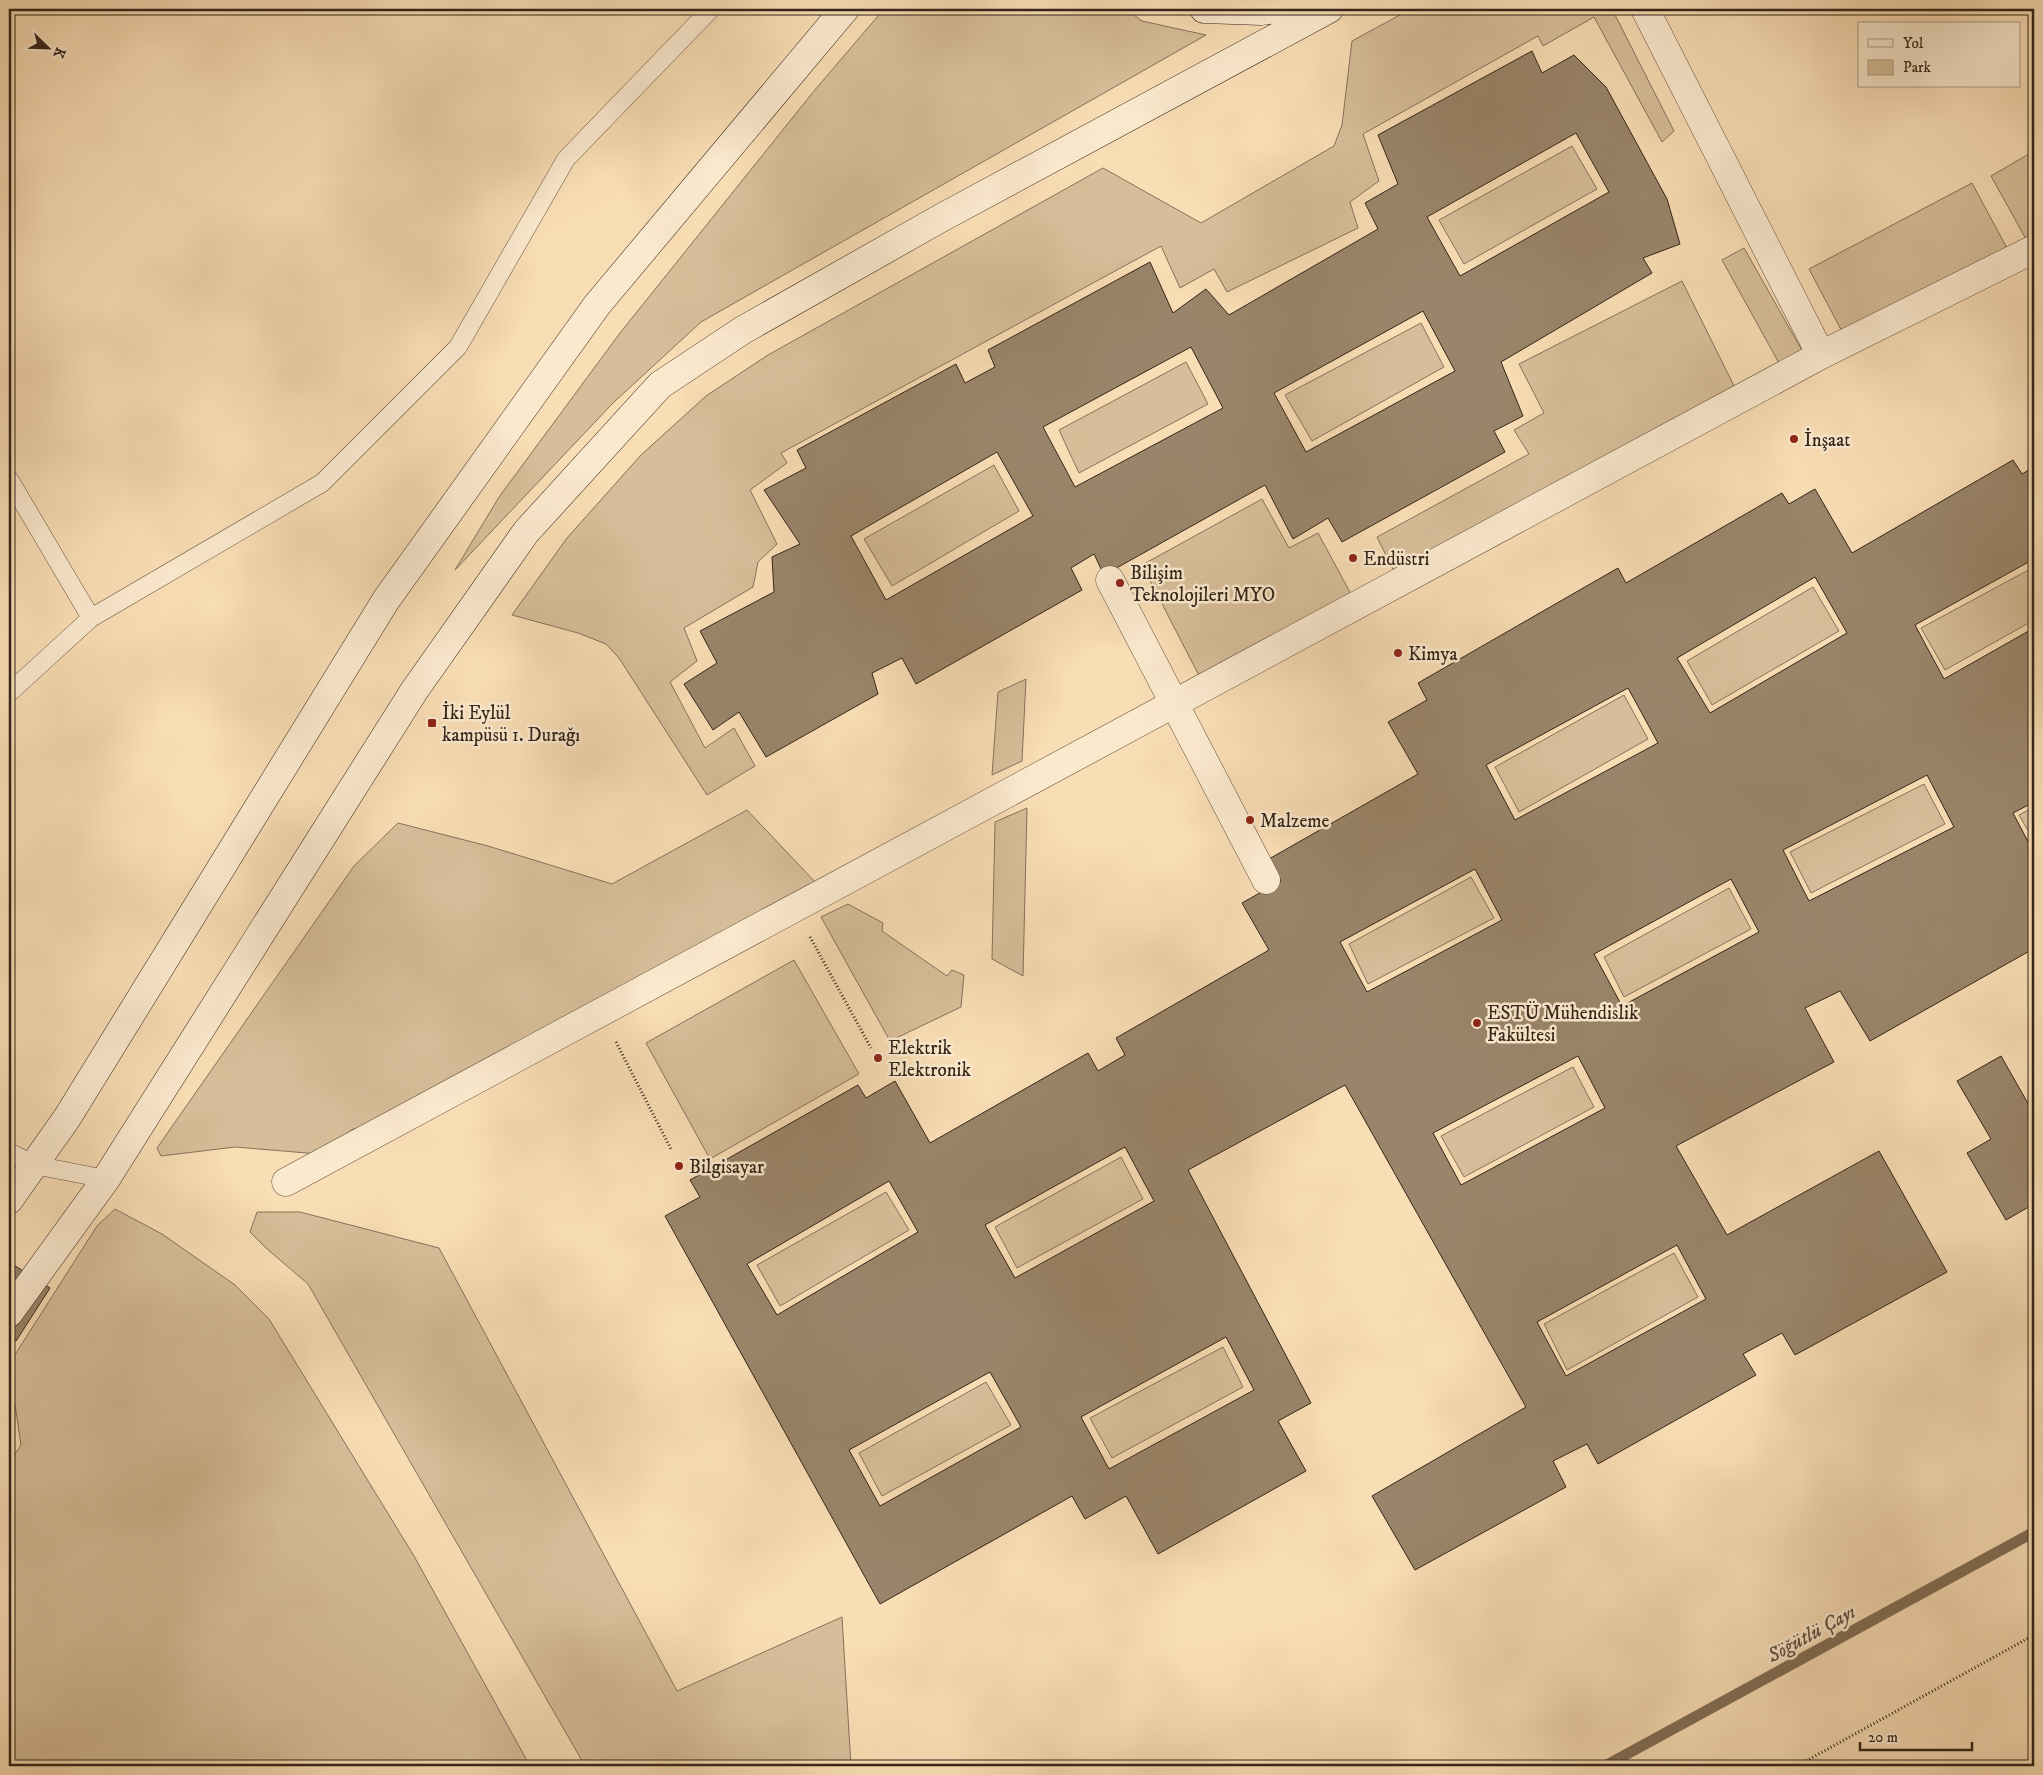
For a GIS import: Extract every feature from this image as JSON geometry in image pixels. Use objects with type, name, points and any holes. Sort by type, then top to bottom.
[{"type":"street","points":[[9,1200],[72,1110],[386,600],[597,304],[845,9]]},
{"type":"street","points":[[1204,9],[1261,11],[1276,9]]},
{"type":"street","points":[[9,1314],[106,1179],[426,675],[526,532],[660,385],[744,330],[941,218],[1329,9]]},
{"type":"street","points":[[1645,9],[1821,355]]},
{"type":"street","points":[[286,1182],[1821,355],[2034,249]]},
{"type":"street","points":[[1110,580],[1172,704],[1266,880]]},
{"type":"lane","points":[[9,693],[91,618],[322,483],[458,347],[566,159],[711,9]]},
{"type":"lane","points":[[9,479],[91,618]]},
{"type":"lane","points":[[9,1152],[34,1165],[106,1179]]},
{"type":"path","points":[[794,908],[871,1048]]},
{"type":"path","points":[[601,1012],[672,1151]]},
{"type":"path","points":[[1797,1766],[2034,1635]]},
{"type":"green space","points":[[884,9],[1126,9],[1142,21],[1206,35],[701,322],[613,403],[455,570],[499,497],[620,333],[814,91]]},
{"type":"green space","points":[[1411,9],[1612,9],[1674,131],[1662,142],[1594,17],[1543,46],[1538,36],[1363,134],[1379,181],[1350,202],[1358,228],[1227,292],[1214,269],[1180,288],[1161,246],[781,453],[787,463],[750,490],[777,544],[758,562],[753,587],[684,628],[697,661],[670,682],[705,748],[734,728],[755,766],[707,795],[619,658],[606,644],[578,633],[512,615],[567,538],[641,455],[706,396],[768,355],[1103,168],[1201,223],[1334,146],[1342,125],[1352,41]]},
{"type":"green space","points":[[1572,146],[1597,189],[1464,264],[1439,220]]},
{"type":"green space","points":[[2034,151],[2034,237],[2027,241],[1991,176]]},
{"type":"green space","points":[[1972,183],[2009,252],[1846,339],[1809,269]]},
{"type":"green space","points":[[1744,248],[1808,361],[1785,374],[1722,260]]},
{"type":"green space","points":[[1682,281],[1738,394],[1401,586],[1377,537],[1529,454],[1514,430],[1544,413],[1519,364]]},
{"type":"green space","points":[[1421,323],[1444,367],[1312,441],[1285,395]]},
{"type":"green space","points":[[1186,362],[1208,404],[1079,473],[1059,430]]},
{"type":"green space","points":[[994,465],[1019,511],[892,586],[864,539]]},
{"type":"green space","points":[[1262,499],[1289,548],[1318,533],[1358,607],[1208,693],[1142,565]]},
{"type":"green space","points":[[2034,567],[2034,620],[1945,670],[1921,628]]},
{"type":"green space","points":[[1813,587],[1839,631],[1712,705],[1687,661]]},
{"type":"green space","points":[[1026,679],[1022,761],[992,775],[998,692]]},
{"type":"green space","points":[[1624,695],[1648,739],[1519,812],[1495,767]]},
{"type":"green space","points":[[1924,784],[1945,824],[1811,893],[1790,852]]},
{"type":"green space","points":[[2034,807],[2034,841],[2019,815]]},
{"type":"green space","points":[[1027,808],[1023,976],[992,959],[995,822]]},
{"type":"green space","points":[[747,810],[817,884],[373,1127],[353,1129],[319,1154],[235,1147],[161,1156],[157,1148],[354,866],[398,823],[488,846],[612,884]]},
{"type":"green space","points":[[1471,877],[1494,918],[1368,984],[1349,944]]},
{"type":"green space","points":[[1729,888],[1751,929],[1624,997],[1604,957]]},
{"type":"green space","points":[[848,904],[883,923],[882,931],[947,976],[952,970],[964,975],[961,1007],[890,1041],[821,917]]},
{"type":"green space","points":[[794,960],[859,1074],[710,1159],[646,1043]]},
{"type":"green space","points":[[1573,1067],[1594,1107],[1464,1177],[1441,1136]]},
{"type":"green space","points":[[1121,1157],[1143,1199],[1017,1268],[995,1227]]},
{"type":"green space","points":[[886,1192],[909,1230],[780,1306],[757,1265]]},
{"type":"green space","points":[[115,1209],[162,1234],[235,1285],[269,1319],[414,1556],[530,1766],[9,1766],[9,1463],[21,1445],[9,1364],[97,1226]]},
{"type":"green space","points":[[257,1212],[300,1212],[439,1248],[677,1691],[842,1617],[851,1766],[585,1766],[308,1284],[250,1232]]},
{"type":"green space","points":[[1674,1253],[1698,1297],[1567,1370],[1544,1324]]},
{"type":"green space","points":[[1223,1347],[1243,1387],[1112,1458],[1090,1418]]},
{"type":"green space","points":[[986,1382],[1011,1425],[882,1496],[859,1453]]},
{"type":"building","points":[[1532,51],[1542,73],[1574,55],[1606,87],[1667,199],[1680,244],[1643,258],[1652,273],[1501,362],[1523,416],[1494,431],[1505,452],[1342,542],[1328,518],[1293,539],[1265,485],[1104,575],[1094,554],[1071,568],[1082,590],[916,684],[902,658],[872,673],[878,694],[766,757],[739,712],[713,730],[684,684],[717,663],[700,631],[774,592],[772,557],[800,544],[764,490],[806,468],[797,450],[956,364],[965,383],[995,367],[988,350],[1150,262],[1173,313],[1206,289],[1229,315],[1378,229],[1365,203],[1398,184],[1378,135]],"holes":[[[1576,133],[1609,192],[1460,276],[1427,217]],[[1423,311],[1455,371],[1306,452],[1274,393]],[[1191,347],[1223,408],[1075,487],[1043,427]],[[997,452],[1033,516],[886,600],[851,536]]]},
{"type":"building","name":"ESTÜ Mühendislik Fakültesi","points":[[2013,460],[2022,474],[2034,467],[2034,559],[1915,625],[1944,679],[2034,628],[2034,802],[2013,813],[2034,853],[2034,951],[2033,949],[1870,1041],[1840,991],[1805,1008],[1834,1062],[1676,1146],[1727,1235],[1879,1151],[1947,1272],[1795,1355],[1782,1333],[1743,1354],[1756,1375],[1598,1464],[1587,1444],[1553,1461],[1566,1487],[1415,1570],[1372,1496],[1526,1407],[1345,1085],[1188,1170],[1311,1403],[1278,1421],[1306,1471],[1158,1554],[1126,1496],[1085,1519],[1072,1496],[880,1604],[665,1216],[700,1197],[690,1180],[858,1085],[866,1098],[895,1081],[930,1143],[1088,1053],[1098,1071],[1125,1055],[1116,1038],[1269,950],[1242,903],[1281,881],[1269,859],[1418,774],[1388,722],[1427,700],[1418,683],[1618,568],[1626,583],[1782,493],[1789,504],[1815,489],[1852,553]],"holes":[[[1815,577],[1847,633],[1710,713],[1677,658]],[[1628,688],[1658,743],[1515,820],[1486,765]],[[1927,775],[1954,827],[1809,901],[1783,850]],[[1475,869],[1502,920],[1367,992],[1340,942]],[[1731,879],[1759,932],[1622,1006],[1594,954]],[[1578,1056],[1605,1108],[1461,1185],[1433,1133]],[[1125,1147],[1154,1201],[1015,1278],[985,1225]],[[889,1181],[918,1232],[777,1315],[747,1264]],[[1677,1245],[1706,1299],[1566,1376],[1537,1322]],[[1226,1337],[1254,1390],[1109,1469],[1081,1417]],[[990,1372],[1021,1427],[880,1506],[849,1450]]]},
{"type":"building","points":[[2001,1056],[2034,1114],[2034,1204],[2006,1220],[1967,1153],[1991,1139],[1957,1081]]},
{"type":"building","points":[[9,1262],[50,1288],[16,1341],[9,1336]]},
{"type":"waterway","name":"Söğütlü Çayı","points":[[1605,1766],[2034,1532]]},
{"type":"place","name":"İnşaat","points":[[1794,439]]},
{"type":"place","name":"Endüstri","points":[[1353,558]]},
{"type":"place","name":"Bilişim Teknolojileri MYO","points":[[1120,583]]},
{"type":"place","name":"Kimya","points":[[1398,653]]},
{"type":"place","name":"İki Eylül kampüsü 1. Durağı","points":[[432,723]]},
{"type":"place","name":"Malzeme","points":[[1250,820]]},
{"type":"place","name":"ESTÜ Mühendislik Fakültesi","points":[[1477,1023]]},
{"type":"place","name":"Elektrik Elektronik","points":[[878,1058]]},
{"type":"place","name":"Bilgisayar","points":[[679,1166]]}]
